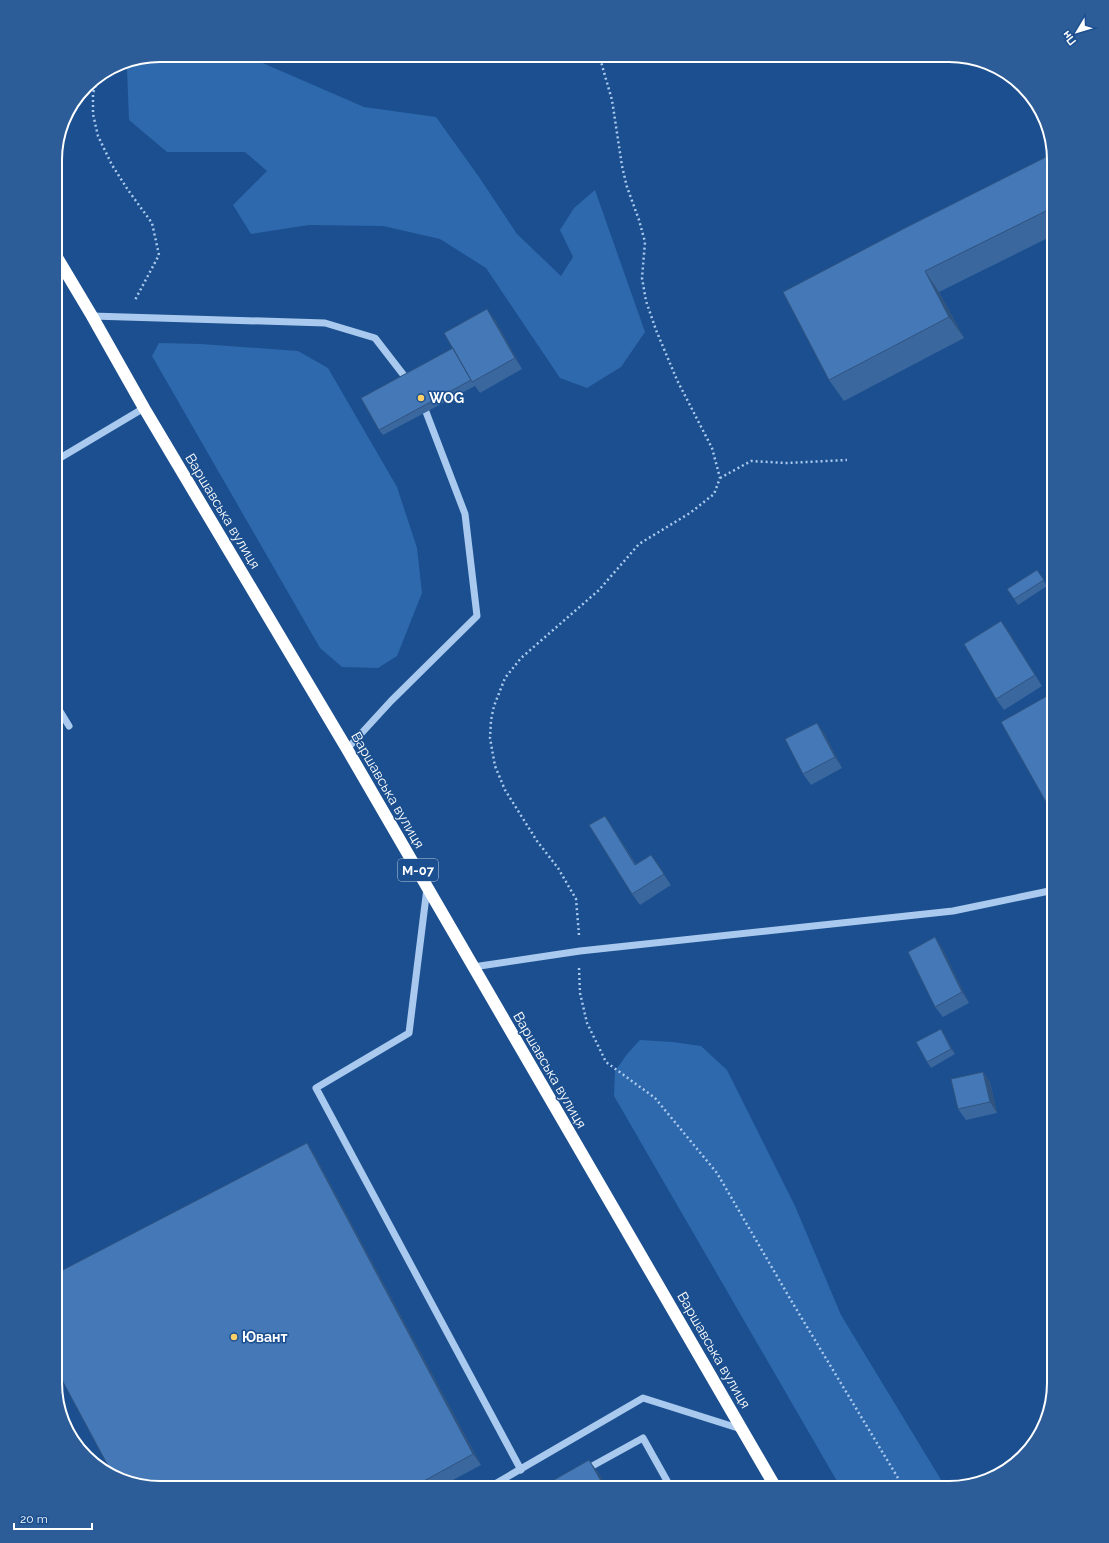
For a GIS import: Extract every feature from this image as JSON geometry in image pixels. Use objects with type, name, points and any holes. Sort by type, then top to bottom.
[{"type":"highway","name":"Варшавська вулиця","points":[[62,266],[144,408],[347,749],[772,1481]]},
{"type":"lane","points":[[92,316],[325,323],[375,338],[412,386]]},
{"type":"lane","points":[[347,749],[391,701],[477,616],[465,514],[421,398]]},
{"type":"lane","points":[[62,457],[144,408]]},
{"type":"lane","points":[[62,714],[69,726]]},
{"type":"lane","points":[[427,886],[409,1033],[316,1088],[521,1470]]},
{"type":"lane","points":[[473,967],[580,951],[953,911],[1047,891]]},
{"type":"lane","points":[[501,1481],[643,1398],[742,1429]]},
{"type":"lane","points":[[582,1472],[643,1438],[667,1481]]},
{"type":"path","points":[[601,62],[612,100],[622,166],[627,187],[645,242],[642,278],[646,301],[676,380],[712,448],[720,478],[714,494],[690,513],[639,544],[599,590],[521,658],[505,678],[494,706],[491,720],[490,738],[495,766],[505,790],[537,841],[558,868],[576,899],[580,951],[580,993],[587,1023],[606,1062],[655,1098],[717,1172],[792,1302],[900,1481]]},
{"type":"path","points":[[95,87],[93,93],[93,114],[98,136],[112,164],[128,190],[152,223],[159,255],[127,317]]},
{"type":"path","points":[[720,478],[751,461],[786,463],[848,460]]},
{"type":"shaded area","points":[[154,62],[260,62],[364,107],[436,117],[479,177],[517,234],[561,276],[573,257],[560,230],[574,208],[595,190],[645,332],[621,367],[587,388],[560,378],[486,268],[440,239],[383,226],[309,225],[251,234],[233,205],[267,171],[245,152],[167,152],[129,120],[127,69],[129,67]]},
{"type":"shaded area","points":[[159,343],[201,344],[298,351],[328,368],[397,487],[417,548],[422,593],[397,656],[378,668],[342,667],[320,648],[152,356]]},
{"type":"shaded area","points":[[640,1040],[673,1042],[701,1046],[727,1070],[795,1206],[841,1315],[942,1481],[837,1481],[614,1096],[615,1071]]},
{"type":"building","points":[[1047,157],[1047,210],[925,271],[949,317],[829,380],[783,292],[903,229]]},
{"type":"building","points":[[487,309],[515,358],[472,382],[444,333]]},
{"type":"building","points":[[453,348],[471,380],[379,430],[361,398]]},
{"type":"building","points":[[1037,570],[1044,580],[1014,599],[1007,589]]},
{"type":"building","points":[[1001,621],[1035,675],[996,699],[964,644]]},
{"type":"building","points":[[1047,696],[1047,802],[1046,802],[1001,722]]},
{"type":"building","points":[[817,723],[835,757],[803,774],[785,739]]},
{"type":"building","points":[[605,816],[635,865],[651,855],[664,874],[632,894],[589,825]]},
{"type":"building","points":[[935,937],[962,992],[935,1007],[908,952]]},
{"type":"building","points":[[941,1029],[951,1049],[927,1062],[916,1042]]},
{"type":"building","points":[[983,1072],[990,1102],[958,1109],[951,1079]]},
{"type":"building","name":"Ювант","points":[[307,1143],[473,1454],[424,1481],[154,1481],[135,1478],[123,1474],[108,1466],[62,1380],[62,1270]]},
{"type":"building","points":[[589,1460],[601,1481],[552,1481]]},
{"type":"place","name":"WOG","points":[[421,398]]},
{"type":"place","name":"Ювант","points":[[234,1337]]}]
